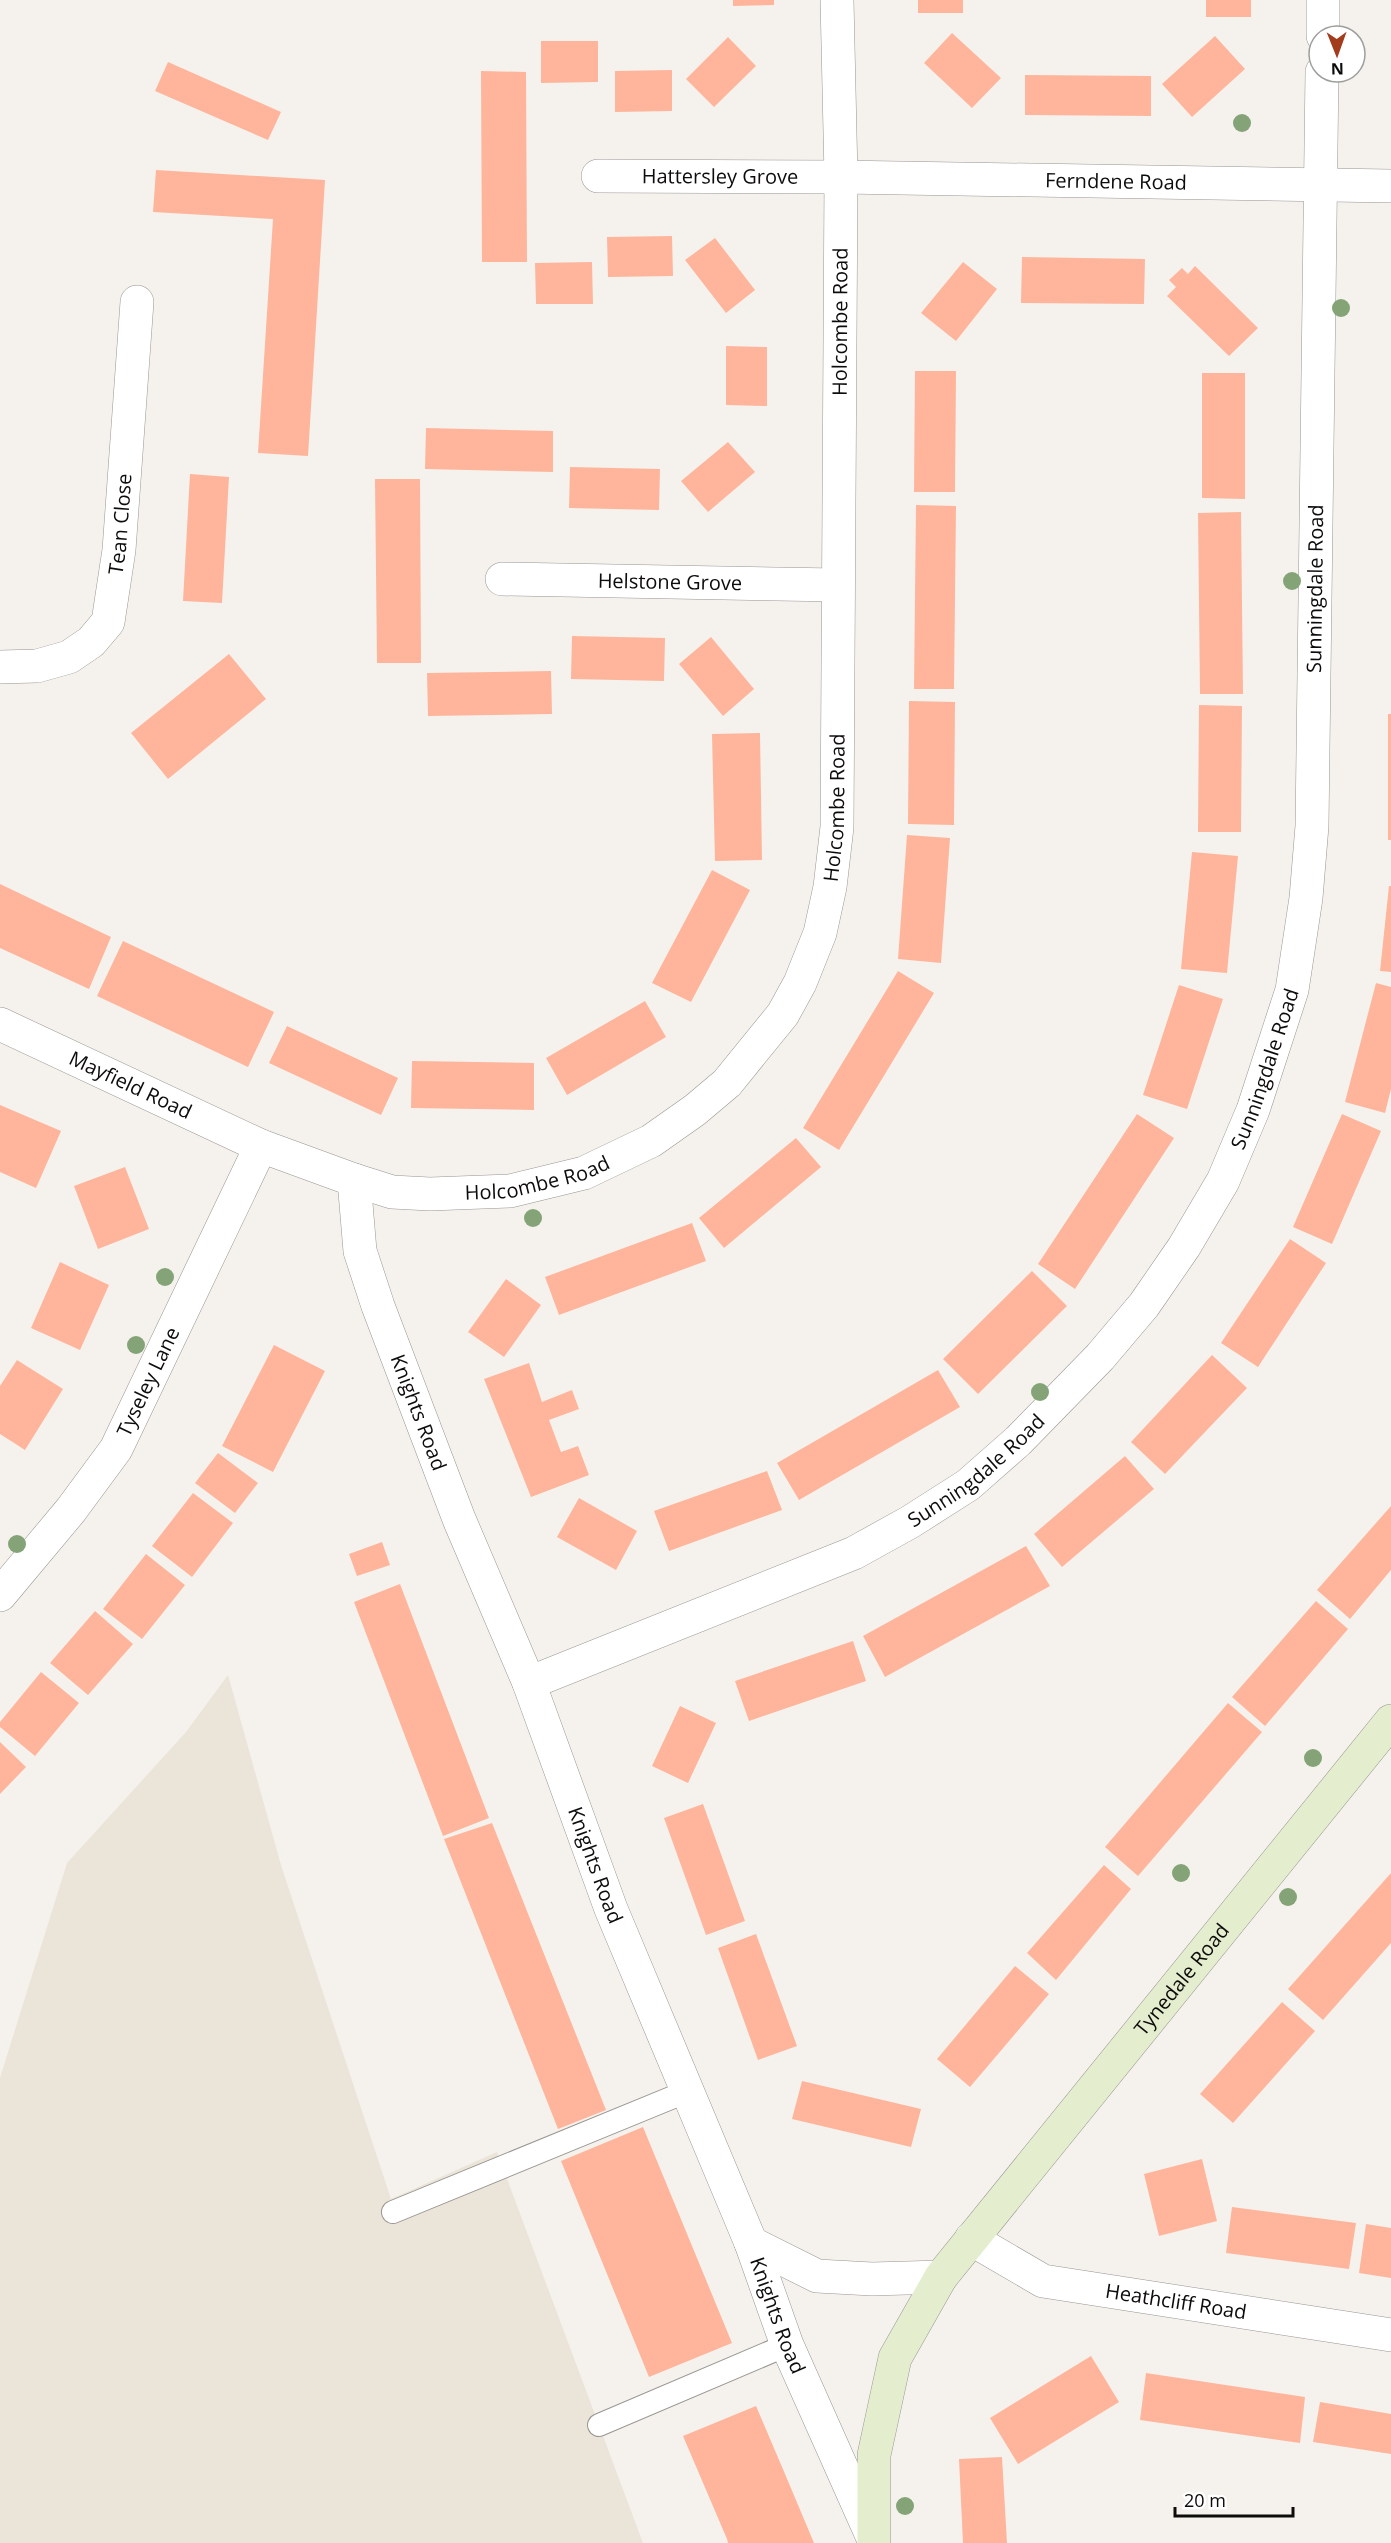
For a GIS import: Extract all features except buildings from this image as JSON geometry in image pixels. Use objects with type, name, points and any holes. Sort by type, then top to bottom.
[{"type":"street","name":"Holcombe Road","points":[[261,1146],[392,1192],[430,1194],[510,1191],[584,1173],[651,1142],[727,1083],[776,1023],[800,984],[816,943],[830,888],[837,827],[841,177],[837,0]]},
{"type":"street","points":[[1323,0],[1323,24]]},
{"type":"street","name":"Sunningdale Road","points":[[530,1683],[854,1553],[910,1522],[968,1485],[1018,1441],[1100,1358],[1144,1305],[1184,1247],[1223,1181],[1253,1110],[1292,990],[1306,898],[1312,826],[1322,84]]},
{"type":"street","name":"Hattersley Grove","points":[[598,176],[841,177]]},
{"type":"street","name":"Ferndene Road","points":[[841,177],[1391,186]]},
{"type":"street","name":"Tean Close","points":[[0,667],[37,666],[69,657],[91,642],[108,622],[119,550],[137,302]]},
{"type":"street","name":"Helstone Grove","points":[[502,579],[837,585]]},
{"type":"street","name":"Mayfield Road","points":[[0,1024],[261,1146]]},
{"type":"street","name":"Tyseley Lane","points":[[0,1595],[71,1510],[116,1449],[261,1146]]},
{"type":"street","name":"Knights Road","points":[[354,1180],[360,1251],[378,1306],[459,1519],[530,1683],[611,1909],[751,2243],[787,2344],[874,2540]]},
{"type":"street","name":"Tynedale Road","points":[[971,2239],[1391,1721]]},
{"type":"street","name":"Knights Road","points":[[874,2540],[874,2455],[895,2358],[941,2277],[971,2239]]},
{"type":"street","name":"Heathcliff Road","points":[[971,2239],[1043,2282],[1391,2335]]},
{"type":"street","points":[[751,2243],[817,2276],[872,2279],[941,2277]]},
{"type":"lane","points":[[393,2212],[688,2091]]},
{"type":"lane","points":[[599,2425],[787,2344]]},
{"type":"shaded area","points":[[228,1675],[281,1865],[391,2199],[497,2152],[643,2543],[0,2543],[0,2078],[67,1863],[186,1732]]}]
